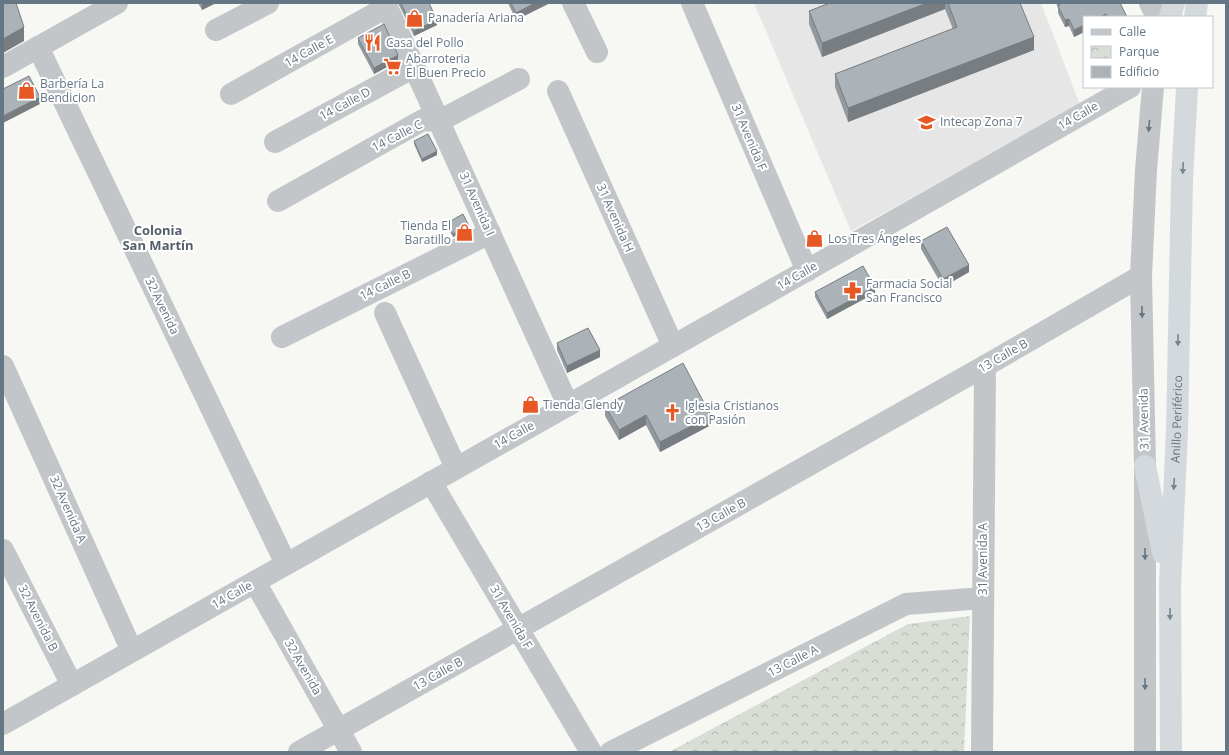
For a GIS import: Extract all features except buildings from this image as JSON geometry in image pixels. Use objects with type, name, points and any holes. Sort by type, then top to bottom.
[{"type":"highway","points":[[1170,16],[1174,3]]},
{"type":"highway","points":[[1195,16],[1197,3]]},
{"type":"highway","name":"Anillo Periférico","points":[[1171,752],[1170,585],[1177,431],[1182,180],[1187,88]]},
{"type":"highway","points":[[1145,466],[1170,585]]},
{"type":"street","points":[[3,67],[38,47],[86,11],[117,3]]},
{"type":"street","points":[[216,30],[268,3]]},
{"type":"street","points":[[573,3],[597,52]]},
{"type":"street","name":"31 Avenida F","points":[[692,3],[807,271]]},
{"type":"street","points":[[1150,3],[1156,16]]},
{"type":"street","points":[[1157,16],[1161,3]]},
{"type":"street","name":"31 Avenida I","points":[[386,5],[568,405]]},
{"type":"street","name":"14 Calle E","points":[[231,94],[386,5]]},
{"type":"street","name":"32 Avenida","points":[[38,47],[286,564]]},
{"type":"street","name":"14 Calle D","points":[[275,142],[414,67]]},
{"type":"street","name":"14 Calle C","points":[[278,201],[423,120],[439,121],[519,79]]},
{"type":"street","name":"14 Calle","points":[[3,724],[807,271],[1128,88]]},
{"type":"street","name":"31 Avenida","points":[[1145,752],[1145,466],[1141,276],[1146,170],[1153,88]]},
{"type":"street","name":"31 Avenida H","points":[[558,91],[673,346]]},
{"type":"street","name":"14 Calle B","points":[[282,337],[490,233]]},
{"type":"street","name":"13 Calle B","points":[[299,752],[985,366],[1141,276]]},
{"type":"street","points":[[385,312],[456,468]]},
{"type":"street","name":"32 Avenida A","points":[[3,366],[132,651]]},
{"type":"street","name":"31 Avenida A","points":[[982,752],[985,366]]},
{"type":"street","name":"31 Avenida F","points":[[431,482],[590,752]]},
{"type":"street","name":"32 Avenida B","points":[[3,550],[72,685]]},
{"type":"street","name":"32 Avenida","points":[[255,582],[351,752]]},
{"type":"street","name":"13 Calle A","points":[[611,752],[906,604],[983,598]]},
{"type":"shaded area","name":"Intecap Zona 7","points":[[754,3],[1041,3],[1080,105],[851,231]]},
{"type":"green space","points":[[970,616],[964,751],[669,752],[908,624]]},
{"type":"place","name":"Panadería Ariana","points":[[415,18]]},
{"type":"place","name":"Casa del Pollo","points":[[373,43]]},
{"type":"place","name":"Abarroteria El Buen Precio","points":[[393,66]]},
{"type":"place","name":"Barbería La Bendicion","points":[[27,91]]},
{"type":"place","name":"Intecap Zona 7","points":[[927,122]]},
{"type":"place","name":"Tienda El Baratillo","points":[[464,233]]},
{"type":"place","name":"Los Tres Ángeles","points":[[815,239]]},
{"type":"place","name":"Farmacia Social San Francisco","points":[[853,291]]},
{"type":"place","name":"Tienda Glendy","points":[[530,405]]},
{"type":"place","name":"Iglesia Cristianos con Pasión","points":[[672,413]]},
{"type":"district","name":"Colonia San Martín","points":[[158,238]]}]
